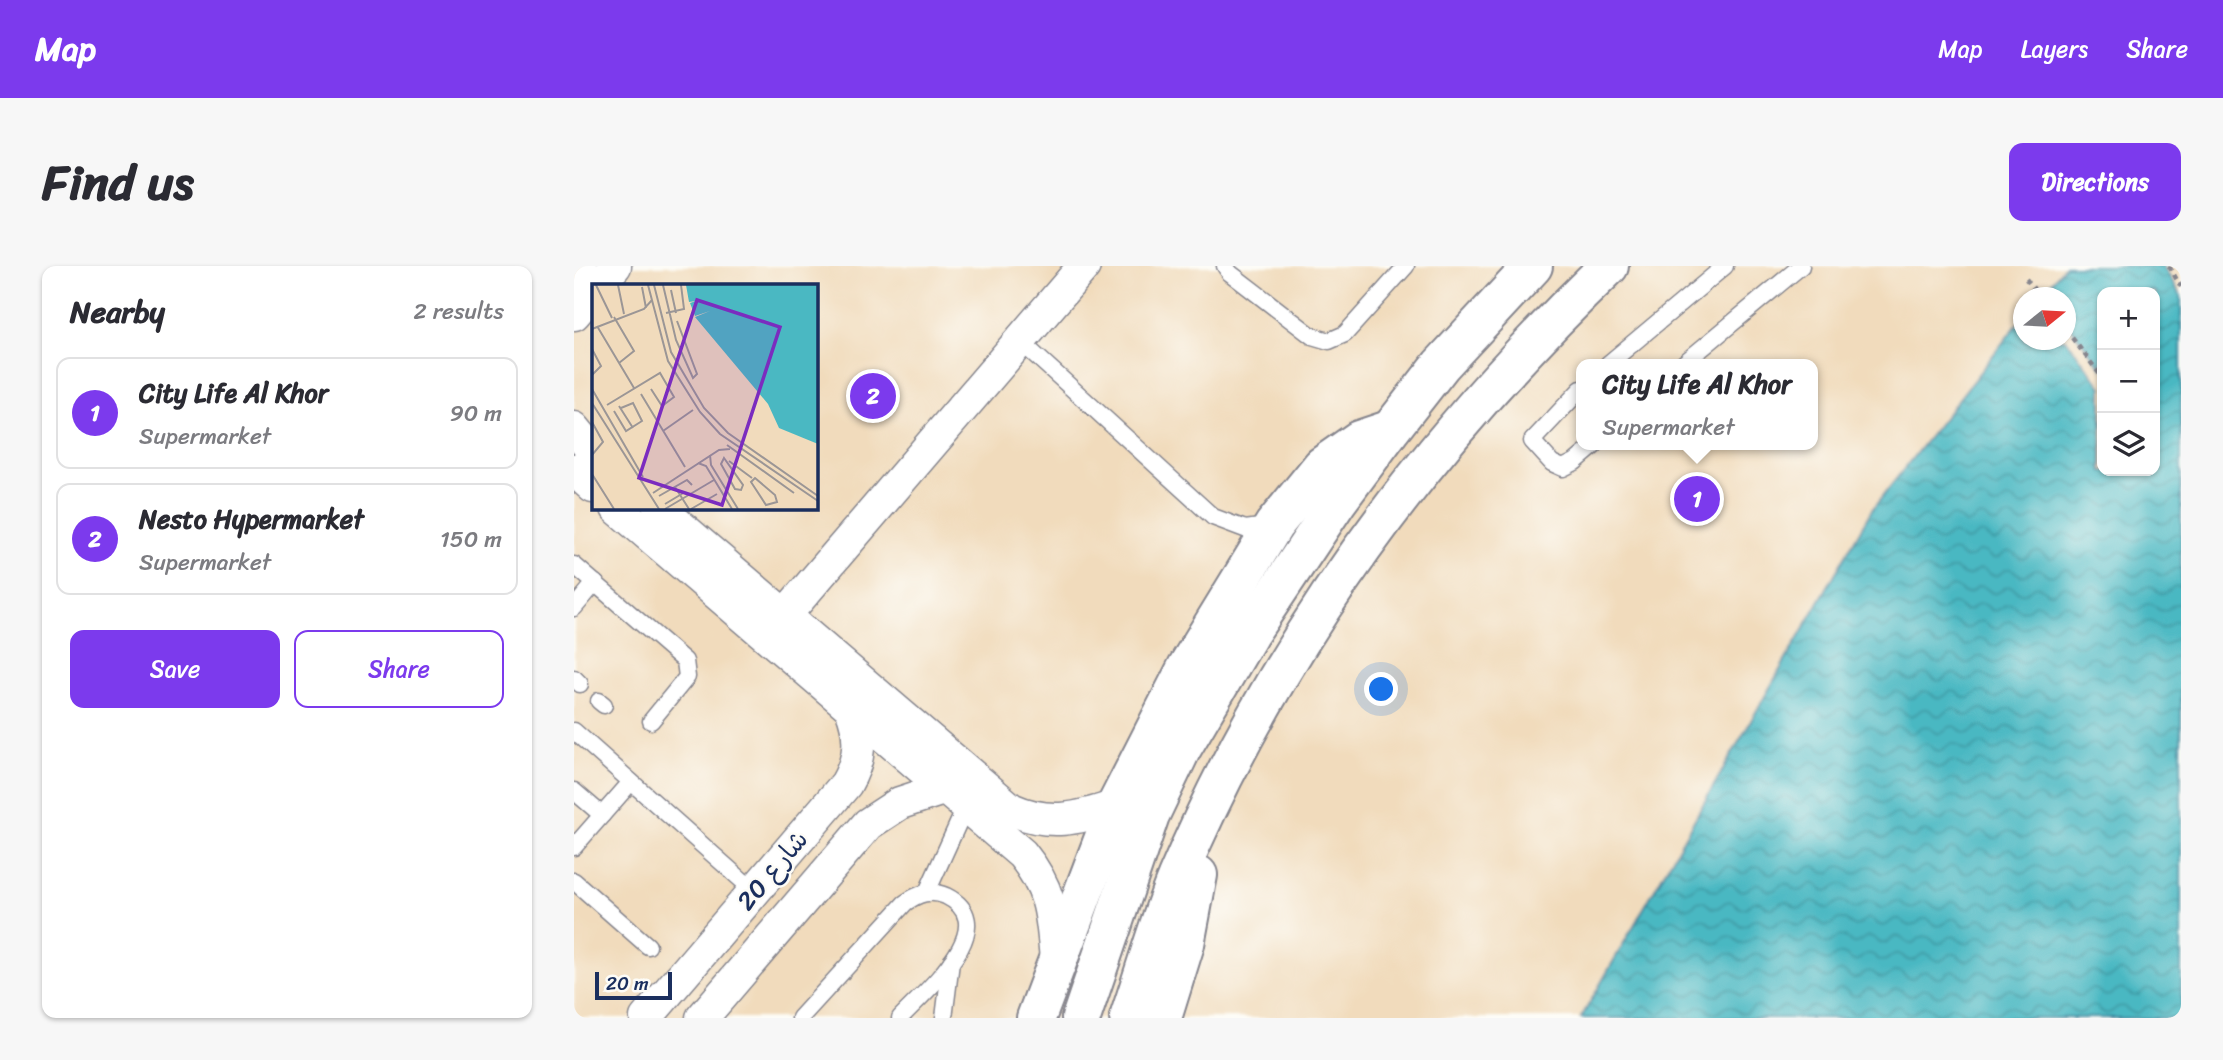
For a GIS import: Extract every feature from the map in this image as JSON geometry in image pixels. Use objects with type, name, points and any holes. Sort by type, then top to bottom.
[{"type":"main road","points":[[574,270],[578,266]]},
{"type":"main road","points":[[1081,1018],[1150,815],[1182,748],[1274,596],[1391,429],[1441,365],[1533,266]]},
{"type":"main road","points":[[1129,1018],[1176,881],[1207,810],[1278,674],[1357,553],[1441,445],[1534,341],[1609,266]]},
{"type":"main road","points":[[1036,1018],[1116,806],[1187,667],[1274,524],[1322,466],[1339,451],[1359,440],[1391,429]]},
{"type":"main road","points":[[1163,1018],[1185,944],[1207,810]]},
{"type":"street","points":[[600,284],[615,266]]},
{"type":"street","points":[[785,615],[1084,266]]},
{"type":"street","points":[[574,314],[592,293]]},
{"type":"street","points":[[574,470],[592,486]]},
{"type":"street","points":[[618,509],[1022,854],[1037,873],[1050,903],[1056,960]]},
{"type":"street","points":[[660,509],[1011,809],[1027,816],[1061,821],[1116,806]]},
{"type":"street","name":"شارع 20","points":[[646,1018],[835,796],[854,770],[860,739],[852,708]]},
{"type":"street","points":[[835,796],[854,807],[868,824]]},
{"type":"street","name":"شارع 20","points":[[702,1018],[868,824],[901,803],[956,797]]},
{"type":"lane","points":[[1225,266],[1230,273],[1312,336],[1329,341],[1345,334],[1406,266]]},
{"type":"lane","points":[[1614,359],[1725,266]]},
{"type":"lane","points":[[1689,359],[1801,266]]},
{"type":"lane","points":[[1020,341],[1213,517],[1245,529],[1274,524]]},
{"type":"lane","points":[[1576,394],[1532,441],[1552,463],[1563,468],[1589,450]]},
{"type":"lane","points":[[574,565],[685,661],[687,677],[651,721]]},
{"type":"lane","points":[[574,608],[595,583]]},
{"type":"lane","points":[[574,731],[754,891]]},
{"type":"lane","points":[[574,847],[631,782]]},
{"type":"lane","points":[[574,791],[602,816]]},
{"type":"lane","points":[[927,892],[956,797]]},
{"type":"lane","points":[[574,881],[648,946]]},
{"type":"lane","points":[[800,1018],[905,903],[927,892],[952,899],[966,920],[964,945],[900,1018]]},
{"type":"lane","points":[[944,1018],[951,962]]},
{"type":"path","points":[[2169,266],[2181,287]]},
{"type":"path","points":[[2026,279],[2032,287]]},
{"type":"path","points":[[2076,343],[2097,370]]},
{"type":"water","points":[[2065,266],[2163,266],[2181,296],[2181,1018],[1581,1018],[1871,511],[2013,330],[2013,350],[2074,350],[2097,380],[2097,476],[2160,476],[2160,287],[2097,287],[2097,361],[2076,334],[2076,287],[2047,287]]},
{"type":"place","name":"Nesto Hypermarket","points":[[873,396]]},
{"type":"place","name":"City Life Al Khor","points":[[1697,499]]}]
